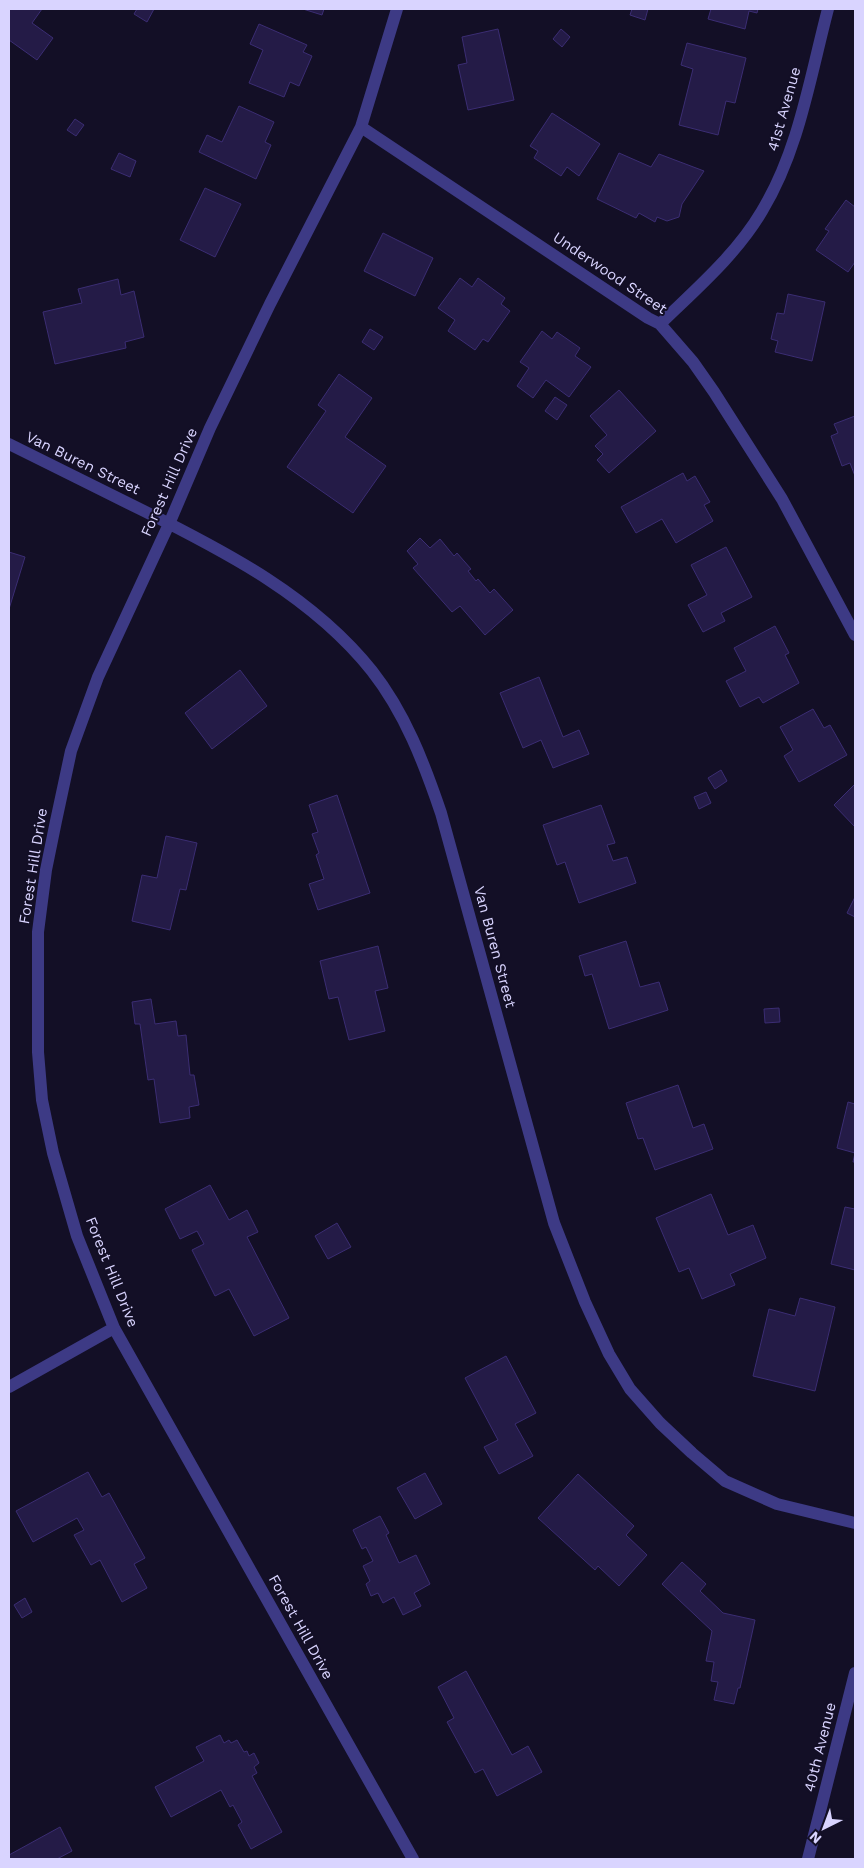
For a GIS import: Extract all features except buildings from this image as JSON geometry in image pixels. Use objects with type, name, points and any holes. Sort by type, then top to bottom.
[{"type":"street","name":"Forest Hill Drive","points":[[397,9],[361,127],[270,304],[210,428],[169,524],[98,677],[71,752],[46,870],[38,932],[38,1052],[42,1100],[53,1153],[77,1236],[114,1328],[413,1859]]},
{"type":"street","name":"41st Avenue","points":[[660,324],[733,252],[762,212],[792,149],[828,9]]},
{"type":"street","name":"Underwood Street","points":[[361,127],[648,318],[660,324],[693,362],[782,498],[855,635]]},
{"type":"street","name":"Van Buren Street","points":[[9,444],[249,566],[290,594],[319,617],[349,644],[373,672],[404,721],[423,760],[441,813],[554,1222],[585,1302],[609,1354],[630,1389],[660,1423],[725,1481],[777,1504],[855,1523]]},
{"type":"street","points":[[9,1387],[114,1328]]},
{"type":"street","name":"40th Avenue","points":[[808,1859],[855,1673]]}]
